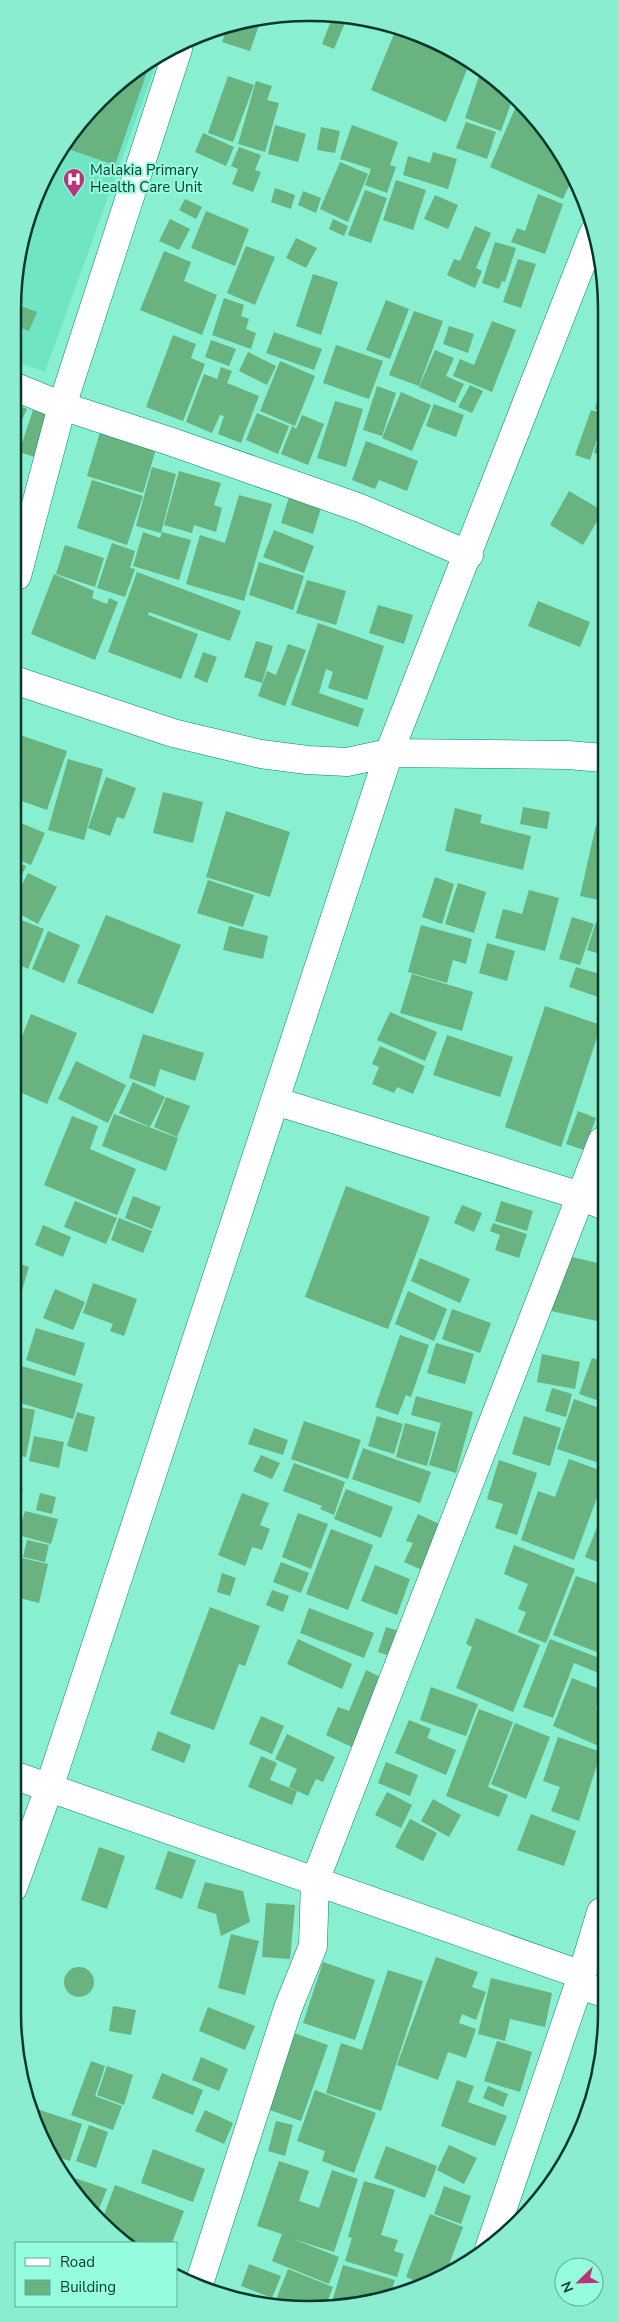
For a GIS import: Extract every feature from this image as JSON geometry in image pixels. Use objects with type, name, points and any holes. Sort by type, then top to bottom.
[{"type":"street","points":[[21,561],[62,406],[176,54]]},
{"type":"street","points":[[21,1866],[49,1788],[389,753],[469,555],[590,243]]},
{"type":"street","points":[[21,389],[62,406],[172,442],[360,508],[469,555]]},
{"type":"street","points":[[21,682],[173,733],[261,754],[307,760],[347,762],[389,753],[568,755],[598,758]]},
{"type":"street","points":[[275,1101],[592,1201]]},
{"type":"street","points":[[200,2279],[210,2244],[288,2008],[313,1946],[315,1882],[592,1201],[598,1166]]},
{"type":"street","points":[[21,1778],[592,1983]]},
{"type":"street","points":[[495,2233],[592,1983],[598,1936]]},
{"type":"shaded area","name":"Malakia Primary Health Care Unit","points":[[155,66],[45,372],[21,363],[21,310],[24,272],[31,235],[43,199],[70,149],[93,119],[119,93]]},
{"type":"building","points":[[330,22],[345,24],[334,49],[322,44]]},
{"type":"building","points":[[259,26],[250,51],[222,42],[225,34]]},
{"type":"building","points":[[394,34],[420,43],[467,68],[446,122],[371,90]]},
{"type":"building","points":[[147,71],[115,165],[70,150],[93,119],[119,93]]},
{"type":"building","points":[[228,76],[254,85],[233,142],[208,133]]},
{"type":"building","points":[[479,76],[511,104],[501,131],[465,118]]},
{"type":"building","points":[[256,81],[272,86],[267,100],[279,103],[265,152],[238,144]]},
{"type":"building","points":[[515,108],[549,149],[569,185],[563,199],[490,167]]},
{"type":"building","points":[[466,122],[496,132],[487,159],[456,148]]},
{"type":"building","points":[[275,125],[306,134],[298,162],[268,154]]},
{"type":"building","points":[[352,125],[398,142],[390,165],[396,167],[387,193],[365,185],[371,169],[340,159]]},
{"type":"building","points":[[321,127],[340,131],[335,153],[317,150]]},
{"type":"building","points":[[203,133],[234,147],[226,166],[195,152]]},
{"type":"building","points":[[239,147],[261,155],[255,170],[261,172],[253,192],[232,184],[238,169],[231,166]]},
{"type":"building","points":[[433,152],[457,159],[448,189],[403,175],[408,156],[430,163]]},
{"type":"building","points":[[340,162],[368,174],[348,222],[320,209]]},
{"type":"building","points":[[396,180],[426,190],[413,230],[383,220]]},
{"type":"building","points":[[275,188],[295,195],[291,209],[271,202]]},
{"type":"building","points":[[365,190],[387,198],[371,243],[348,235]]},
{"type":"building","points":[[303,191],[321,198],[316,213],[298,205]]},
{"type":"building","points":[[538,194],[563,204],[545,254],[511,242],[517,228],[525,231]]},
{"type":"building","points":[[435,195],[458,205],[448,229],[424,219]]},
{"type":"building","points":[[185,199],[202,207],[196,219],[179,210]]},
{"type":"building","points":[[206,211],[249,229],[235,266],[191,248]]},
{"type":"building","points":[[170,219],[190,229],[179,250],[159,241]]},
{"type":"building","points":[[333,219],[348,226],[344,236],[329,229]]},
{"type":"building","points":[[475,226],[491,233],[476,268],[482,271],[475,288],[447,275],[454,259],[460,261]]},
{"type":"building","points":[[296,238],[317,248],[306,268],[286,258]]},
{"type":"building","points":[[495,242],[516,248],[505,282],[502,281],[499,289],[482,283]]},
{"type":"building","points":[[246,246],[275,257],[255,305],[227,293]]},
{"type":"building","points":[[164,251],[191,262],[184,281],[217,295],[202,335],[140,310]]},
{"type":"building","points":[[518,259],[536,264],[521,308],[503,302]]},
{"type":"building","points":[[313,274],[338,282],[321,335],[296,326]]},
{"type":"building","points":[[224,298],[244,305],[241,316],[249,319],[246,329],[256,333],[251,349],[212,335]]},
{"type":"building","points":[[386,300],[409,309],[390,359],[366,350]]},
{"type":"building","points":[[21,306],[37,312],[29,331],[21,328]]},
{"type":"building","points":[[414,311],[443,321],[419,386],[389,375]]},
{"type":"building","points":[[492,321],[516,330],[492,392],[453,376],[460,359],[474,365]]},
{"type":"building","points":[[449,326],[474,334],[468,353],[443,344]]},
{"type":"building","points":[[274,332],[322,349],[314,370],[266,353]]},
{"type":"building","points":[[173,335],[196,344],[191,358],[205,364],[183,421],[146,407]]},
{"type":"building","points":[[211,340],[236,349],[229,366],[205,357]]},
{"type":"building","points":[[336,345],[383,361],[369,399],[323,383]]},
{"type":"building","points":[[435,350],[454,358],[446,376],[464,384],[455,403],[419,387]]},
{"type":"building","points":[[248,352],[276,366],[267,385],[239,371]]},
{"type":"building","points":[[280,361],[315,376],[295,426],[260,411]]},
{"type":"building","points":[[221,367],[232,371],[227,383],[259,396],[241,443],[218,434],[224,416],[220,415],[212,433],[186,422],[204,374],[217,379]]},
{"type":"building","points":[[470,385],[483,391],[472,413],[458,407]]},
{"type":"building","points":[[377,386],[396,393],[382,436],[363,430]]},
{"type":"building","points":[[401,392],[431,405],[412,451],[382,438]]},
{"type":"building","points":[[598,399],[598,410],[595,409]]},
{"type":"building","points":[[335,401],[363,409],[346,467],[317,458]]},
{"type":"building","points":[[434,404],[464,415],[456,437],[426,426]]},
{"type":"building","points":[[21,406],[27,409],[21,422]]},
{"type":"building","points":[[33,410],[56,418],[41,459],[21,453],[21,446]]},
{"type":"building","points":[[591,410],[598,412],[598,437],[590,460],[575,455]]},
{"type":"building","points":[[257,413],[289,426],[278,454],[246,440]]},
{"type":"building","points":[[302,415],[324,424],[308,465],[281,454],[292,426],[296,429]]},
{"type":"building","points":[[100,432],[156,449],[143,493],[87,476]]},
{"type":"building","points":[[598,440],[598,454],[594,453]]},
{"type":"building","points":[[366,441],[418,461],[407,491],[379,480],[375,489],[352,480]]},
{"type":"building","points":[[152,467],[176,474],[161,533],[136,526]]},
{"type":"building","points":[[179,471],[221,483],[214,505],[222,508],[216,532],[194,525],[192,533],[164,525]]},
{"type":"building","points":[[92,480],[143,496],[127,545],[77,528]]},
{"type":"building","points":[[569,491],[598,508],[598,520],[583,545],[550,525]]},
{"type":"building","points":[[239,495],[272,504],[244,601],[186,584],[200,535],[225,543]]},
{"type":"building","points":[[289,497],[321,508],[313,534],[281,523]]},
{"type":"building","points":[[274,530],[314,546],[304,573],[263,557]]},
{"type":"building","points":[[143,532],[160,538],[162,532],[191,540],[179,580],[133,566]]},
{"type":"building","points":[[112,543],[135,551],[130,568],[135,569],[125,597],[97,588]]},
{"type":"building","points":[[65,545],[104,558],[95,587],[56,574]]},
{"type":"building","points":[[259,562],[304,576],[293,610],[249,595]]},
{"type":"building","points":[[137,572],[241,611],[230,641],[149,612],[148,615],[198,634],[181,679],[108,652]]},
{"type":"building","points":[[54,574],[94,591],[92,598],[107,604],[109,598],[118,602],[95,660],[31,634]]},
{"type":"building","points":[[307,580],[346,591],[336,625],[296,613]]},
{"type":"building","points":[[538,601],[590,622],[580,647],[528,626]]},
{"type":"building","points":[[378,605],[413,615],[404,644],[369,633]]},
{"type":"building","points":[[318,623],[384,646],[367,700],[328,688],[333,672],[326,669],[319,693],[364,709],[358,727],[291,705]]},
{"type":"building","points":[[256,641],[273,646],[262,683],[244,677]]},
{"type":"building","points":[[288,644],[306,650],[285,706],[258,696],[267,671],[276,675]]},
{"type":"building","points":[[203,652],[217,657],[207,683],[194,677]]},
{"type":"building","points":[[21,735],[67,751],[47,810],[21,801]]},
{"type":"building","points":[[68,759],[103,769],[84,840],[48,830]]},
{"type":"building","points":[[106,777],[136,788],[124,819],[117,817],[110,836],[88,828]]},
{"type":"building","points":[[163,792],[203,802],[193,843],[153,833]]},
{"type":"building","points":[[523,807],[550,812],[547,829],[520,824]]},
{"type":"building","points":[[455,808],[482,815],[480,823],[531,836],[523,870],[445,851]]},
{"type":"building","points":[[226,811],[290,832],[270,897],[206,877]]},
{"type":"building","points":[[21,823],[45,833],[31,865],[21,861]]},
{"type":"building","points":[[596,825],[598,826],[598,900],[580,896]]},
{"type":"building","points":[[21,864],[26,866],[21,878]]},
{"type":"building","points":[[28,873],[57,887],[38,924],[21,915],[21,886]]},
{"type":"building","points":[[435,877],[454,884],[442,924],[422,917]]},
{"type":"building","points":[[208,880],[254,895],[243,927],[197,913]]},
{"type":"building","points":[[458,883],[486,892],[474,933],[445,924]]},
{"type":"building","points":[[529,890],[559,898],[545,951],[495,938],[503,909],[522,914]]},
{"type":"building","points":[[106,915],[181,945],[153,1014],[77,983]]},
{"type":"building","points":[[572,917],[594,924],[580,965],[559,959]]},
{"type":"building","points":[[21,920],[44,929],[28,969],[21,966]]},
{"type":"building","points":[[596,922],[598,923],[598,953],[587,950]]},
{"type":"building","points":[[421,925],[472,939],[466,964],[453,960],[447,983],[408,972]]},
{"type":"building","points":[[229,926],[268,936],[263,959],[223,950]]},
{"type":"building","points":[[48,931],[80,945],[64,983],[32,969]]},
{"type":"building","points":[[487,943],[515,951],[507,981],[479,973]]},
{"type":"building","points":[[576,967],[598,974],[598,997],[569,987]]},
{"type":"building","points":[[412,974],[473,992],[462,1031],[400,1013]]},
{"type":"building","points":[[545,1006],[598,1024],[598,1034],[561,1147],[505,1127]]},
{"type":"building","points":[[390,1012],[437,1032],[425,1061],[377,1040]]},
{"type":"building","points":[[31,1014],[77,1033],[47,1104],[21,1093],[21,1039]]},
{"type":"building","points":[[143,1034],[204,1053],[195,1081],[160,1069],[155,1087],[129,1078]]},
{"type":"building","points":[[447,1035],[513,1057],[500,1097],[433,1075]]},
{"type":"building","points":[[380,1046],[425,1066],[413,1094],[397,1087],[394,1093],[372,1084],[379,1067],[372,1064]]},
{"type":"building","points":[[76,1061],[126,1085],[108,1123],[58,1099]]},
{"type":"building","points":[[133,1082],[165,1097],[150,1127],[119,1113]]},
{"type":"building","points":[[166,1097],[190,1106],[177,1137],[154,1127]]},
{"type":"building","points":[[578,1111],[596,1118],[584,1150],[566,1144]]},
{"type":"building","points":[[114,1114],[178,1138],[166,1171],[102,1146]]},
{"type":"building","points":[[72,1116],[98,1126],[90,1149],[136,1169],[117,1215],[44,1185]]},
{"type":"building","points":[[346,1186],[430,1217],[388,1329],[305,1297]]},
{"type":"building","points":[[133,1196],[161,1207],[152,1229],[125,1218]]},
{"type":"building","points":[[75,1201],[117,1218],[106,1244],[64,1227]]},
{"type":"building","points":[[501,1201],[533,1211],[527,1231],[495,1221]]},
{"type":"building","points":[[462,1205],[482,1213],[474,1232],[454,1223]]},
{"type":"building","points":[[119,1218],[152,1231],[143,1253],[111,1240]]},
{"type":"building","points":[[493,1223],[527,1234],[519,1258],[495,1250],[500,1235],[490,1231]]},
{"type":"building","points":[[43,1225],[71,1237],[63,1257],[35,1245]]},
{"type":"building","points":[[563,1255],[598,1263],[597,1321],[551,1311]]},
{"type":"building","points":[[420,1258],[470,1279],[460,1303],[411,1281]]},
{"type":"building","points":[[21,1264],[29,1267],[21,1294]]},
{"type":"building","points":[[93,1283],[137,1299],[124,1336],[110,1331],[113,1324],[83,1313]]},
{"type":"building","points":[[55,1289],[85,1302],[73,1330],[43,1318]]},
{"type":"building","points":[[408,1291],[447,1309],[434,1341],[395,1324]]},
{"type":"building","points":[[452,1309],[491,1323],[480,1353],[442,1339]]},
{"type":"building","points":[[36,1328],[85,1343],[75,1376],[26,1360]]},
{"type":"building","points":[[400,1335],[429,1345],[411,1397],[406,1395],[398,1415],[375,1407]]},
{"type":"building","points":[[436,1343],[474,1354],[465,1384],[427,1373]]},
{"type":"building","points":[[542,1354],[580,1362],[575,1389],[537,1382]]},
{"type":"building","points":[[592,1358],[598,1360],[598,1401],[579,1394]]},
{"type":"building","points":[[21,1366],[83,1384],[73,1419],[21,1403]]},
{"type":"building","points":[[552,1388],[572,1394],[566,1417],[545,1411]]},
{"type":"building","points":[[416,1396],[473,1412],[456,1473],[429,1465],[441,1423],[411,1415]]},
{"type":"building","points":[[574,1399],[598,1408],[598,1463],[557,1449]]},
{"type":"building","points":[[21,1407],[35,1410],[26,1457],[21,1456]]},
{"type":"building","points":[[77,1412],[95,1417],[87,1452],[67,1446]]},
{"type":"building","points":[[377,1416],[403,1424],[394,1454],[368,1446]]},
{"type":"building","points":[[524,1416],[561,1428],[550,1466],[512,1454]]},
{"type":"building","points":[[304,1421],[361,1440],[348,1479],[291,1459]]},
{"type":"building","points":[[405,1423],[436,1432],[427,1466],[396,1457]]},
{"type":"building","points":[[254,1428],[288,1440],[283,1455],[248,1444]]},
{"type":"building","points":[[34,1436],[64,1442],[59,1468],[29,1461]]},
{"type":"building","points":[[363,1448],[431,1472],[420,1503],[352,1479]]},
{"type":"building","points":[[261,1455],[280,1463],[272,1479],[253,1471]]},
{"type":"building","points":[[569,1459],[598,1470],[598,1495],[574,1560],[521,1540],[538,1491],[555,1497]]},
{"type":"building","points":[[499,1460],[537,1473],[517,1535],[495,1528],[503,1504],[487,1499]]},
{"type":"building","points":[[294,1463],[345,1482],[334,1515],[320,1509],[322,1506],[283,1491]]},
{"type":"building","points":[[346,1489],[393,1507],[381,1538],[334,1519]]},
{"type":"building","points":[[40,1493],[56,1497],[52,1514],[36,1510]]},
{"type":"building","points":[[242,1493],[269,1503],[260,1525],[270,1529],[262,1550],[252,1547],[245,1566],[218,1555]]},
{"type":"building","points":[[25,1511],[58,1519],[51,1544],[21,1536],[21,1525]]},
{"type":"building","points":[[298,1513],[328,1524],[311,1569],[282,1557]]},
{"type":"building","points":[[418,1514],[441,1525],[422,1570],[404,1562],[413,1543],[406,1541]]},
{"type":"building","points":[[598,1525],[598,1562],[585,1557]]},
{"type":"building","points":[[331,1529],[373,1545],[348,1610],[306,1594]]},
{"type":"building","points":[[27,1540],[49,1545],[45,1562],[23,1557]]},
{"type":"building","points":[[514,1545],[575,1569],[546,1643],[518,1632],[526,1612],[518,1609],[528,1584],[504,1574]]},
{"type":"building","points":[[21,1558],[48,1564],[39,1603],[21,1598]]},
{"type":"building","points":[[281,1562],[309,1573],[301,1593],[273,1582]]},
{"type":"building","points":[[375,1565],[410,1579],[397,1615],[361,1601]]},
{"type":"building","points":[[222,1573],[236,1578],[230,1596],[217,1592]]},
{"type":"building","points":[[576,1576],[598,1584],[598,1652],[553,1635]]},
{"type":"building","points":[[272,1590],[289,1596],[283,1612],[266,1605]]},
{"type":"building","points":[[210,1607],[260,1626],[245,1666],[239,1664],[214,1730],[170,1714]]},
{"type":"building","points":[[309,1608],[374,1633],[364,1658],[300,1633]]},
{"type":"building","points":[[476,1618],[540,1645],[513,1712],[456,1688],[472,1647],[466,1644]]},
{"type":"building","points":[[386,1627],[405,1633],[396,1658],[378,1652]]},
{"type":"building","points":[[298,1639],[352,1664],[342,1689],[287,1664]]},
{"type":"building","points":[[550,1639],[598,1657],[598,1673],[574,1663],[553,1718],[523,1707]]},
{"type":"building","points":[[366,1670],[385,1679],[356,1749],[326,1735],[338,1707],[349,1711]]},
{"type":"building","points":[[572,1678],[598,1688],[596,1709],[598,1710],[598,1746],[553,1726]]},
{"type":"building","points":[[431,1687],[478,1704],[466,1736],[420,1720]]},
{"type":"building","points":[[479,1709],[513,1722],[488,1787],[508,1795],[499,1817],[446,1796]]},
{"type":"building","points":[[261,1716],[284,1726],[272,1754],[249,1744]]},
{"type":"building","points":[[409,1720],[431,1729],[427,1738],[456,1750],[446,1775],[395,1753]]},
{"type":"building","points":[[515,1723],[550,1737],[526,1799],[491,1784]]},
{"type":"building","points":[[158,1731],[191,1745],[184,1763],[151,1750]]},
{"type":"building","points":[[287,1734],[335,1757],[323,1782],[316,1779],[308,1796],[289,1787],[297,1769],[275,1759]]},
{"type":"building","points":[[558,1737],[598,1751],[598,1761],[579,1821],[551,1811],[560,1787],[543,1781]]},
{"type":"building","points":[[261,1756],[277,1763],[270,1780],[297,1791],[292,1805],[248,1787]]},
{"type":"building","points":[[386,1762],[418,1775],[410,1796],[378,1783]]},
{"type":"building","points":[[387,1792],[412,1805],[401,1828],[375,1815]]},
{"type":"building","points":[[433,1799],[461,1815],[449,1837],[421,1821]]},
{"type":"building","points":[[531,1814],[576,1831],[564,1866],[517,1850]]},
{"type":"building","points":[[410,1819],[437,1833],[423,1861],[395,1847]]},
{"type":"building","points":[[99,1847],[125,1856],[107,1909],[81,1900]]},
{"type":"building","points":[[168,1851],[196,1860],[182,1899],[155,1889]]},
{"type":"building","points":[[205,1882],[243,1891],[250,1922],[221,1936],[216,1914],[197,1908]]},
{"type":"building","points":[[266,1903],[295,1905],[290,1959],[262,1957]]},
{"type":"building","points":[[231,1934],[259,1941],[245,1995],[218,1988]]},
{"type":"building","points":[[436,1957],[478,1972],[472,1987],[486,1992],[476,2020],[462,2014],[459,2023],[476,2029],[466,2058],[448,2052],[438,2080],[397,2065]]},
{"type":"building","points":[[323,1962],[375,1980],[355,2040],[303,2023]]},
{"type":"building","points":[[79,1967],[89,1972],[94,1982],[89,1992],[79,1997],[69,1992],[64,1982],[69,1972]]},
{"type":"building","points":[[388,1970],[423,1981],[381,2111],[326,2093],[341,2043],[362,2050]]},
{"type":"building","points":[[491,1978],[552,1993],[545,2027],[510,2019],[505,2041],[478,2034]]},
{"type":"building","points":[[113,2006],[136,2010],[131,2035],[109,2031]]},
{"type":"building","points":[[208,2007],[255,2026],[245,2050],[199,2031]]},
{"type":"building","points":[[294,2033],[328,2045],[301,2121],[267,2109]]},
{"type":"building","points":[[497,2041],[532,2052],[520,2092],[484,2081]]},
{"type":"building","points":[[201,2057],[228,2069],[219,2091],[192,2080]]},
{"type":"building","points":[[91,2061],[105,2066],[95,2096],[122,2106],[113,2130],[71,2115]]},
{"type":"building","points":[[107,2066],[133,2075],[124,2105],[97,2095]]},
{"type":"building","points":[[162,2073],[203,2090],[193,2115],[152,2098]]},
{"type":"building","points":[[457,2080],[474,2086],[468,2102],[507,2116],[495,2146],[441,2126]]},
{"type":"building","points":[[488,2086],[508,2094],[503,2107],[483,2098]]},
{"type":"building","points":[[315,2090],[376,2113],[354,2173],[322,2161],[325,2151],[297,2141]]},
{"type":"building","points":[[38,2110],[82,2124],[70,2161],[60,2157]]},
{"type":"building","points":[[205,2110],[233,2123],[224,2144],[195,2131]]},
{"type":"building","points":[[276,2121],[293,2125],[285,2156],[268,2151]]},
{"type":"building","points":[[89,2125],[108,2132],[96,2168],[76,2161]]},
{"type":"building","points":[[449,2145],[477,2158],[464,2184],[437,2170]]},
{"type":"building","points":[[386,2146],[437,2166],[425,2198],[374,2178]]},
{"type":"building","points":[[153,2149],[205,2169],[193,2202],[141,2183]]},
{"type":"building","points":[[279,2161],[309,2171],[299,2201],[319,2208],[332,2170],[358,2179],[334,2252],[293,2239],[339,2257],[329,2284],[272,2261],[282,2234],[257,2226]]},
{"type":"building","points":[[73,2177],[107,2189],[99,2209]]},
{"type":"building","points":[[364,2181],[395,2190],[381,2235],[398,2240],[394,2251],[404,2254],[397,2277],[345,2261],[352,2238],[348,2237]]},
{"type":"building","points":[[115,2185],[184,2211],[172,2242],[135,2242],[104,2214]]},
{"type":"building","points":[[444,2186],[471,2196],[461,2224],[434,2214]]},
{"type":"building","points":[[430,2214],[463,2227],[449,2265],[415,2281],[406,2277]]},
{"type":"building","points":[[249,2264],[281,2276],[272,2298],[241,2286]]},
{"type":"building","points":[[343,2265],[395,2280],[392,2288],[384,2291],[333,2300]]},
{"type":"building","points":[[288,2269],[333,2287],[328,2300],[310,2301],[277,2298]]},
{"type":"place","name":"Malakia Primary Health Care Unit","points":[[74,198]]}]
